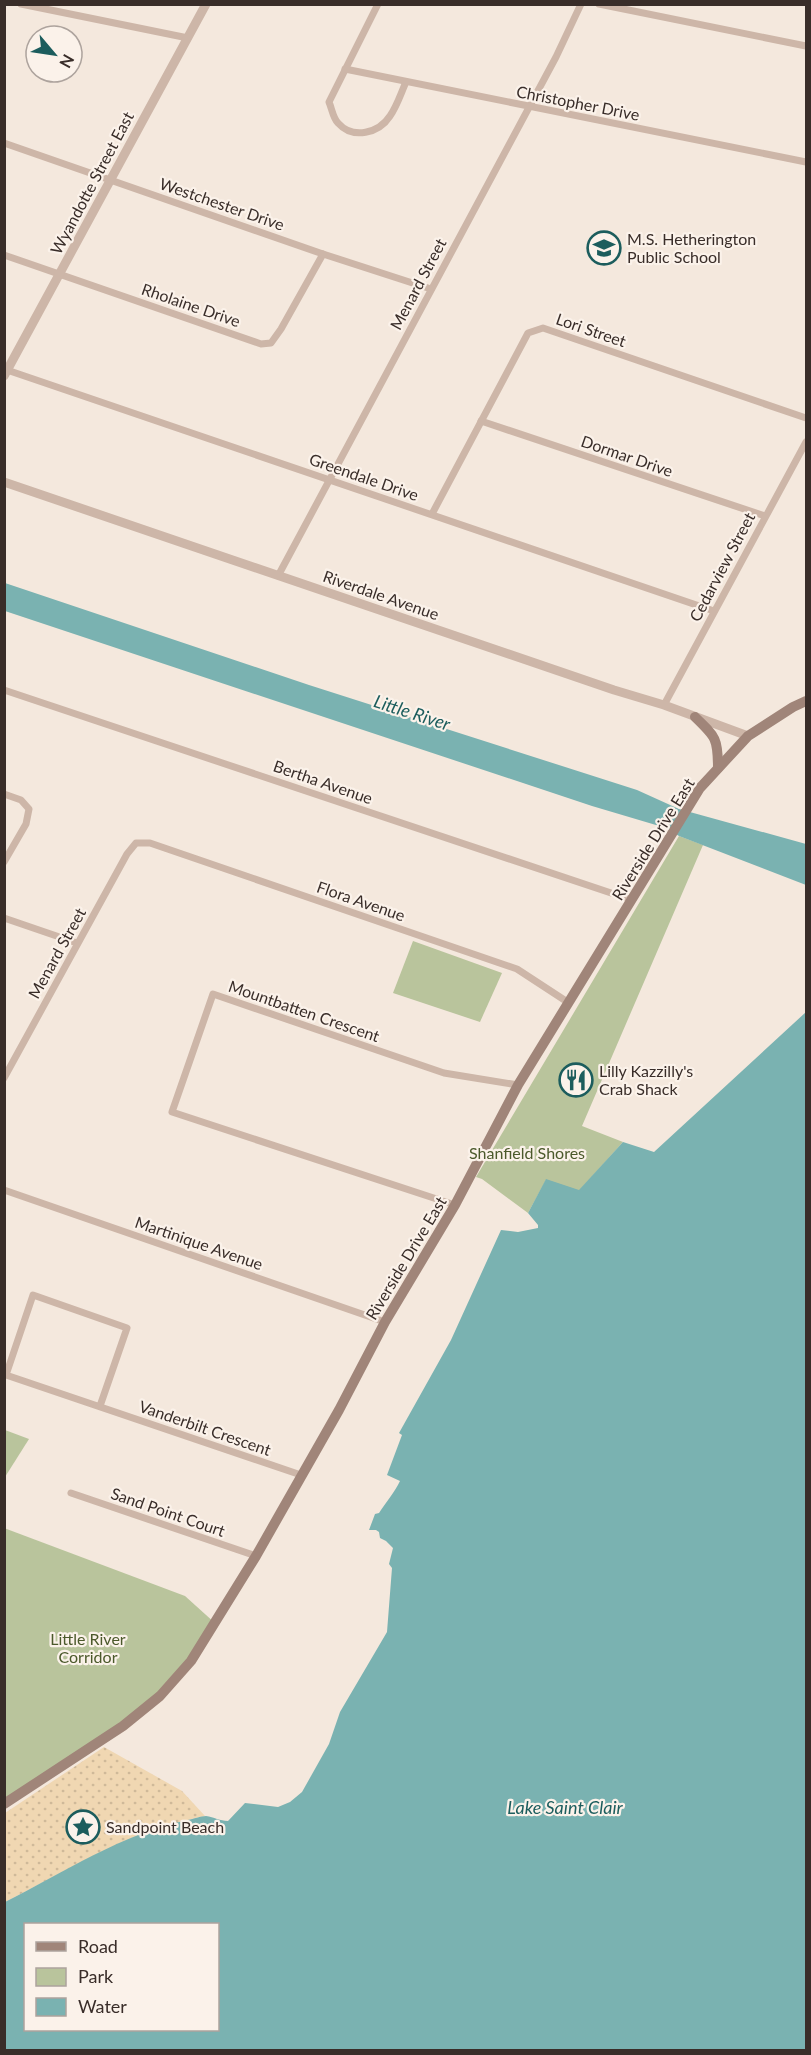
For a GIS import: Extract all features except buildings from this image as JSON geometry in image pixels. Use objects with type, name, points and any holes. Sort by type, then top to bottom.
[{"type":"main road","name":"Riverside Drive East","points":[[4,1804],[123,1726],[160,1696],[191,1661],[256,1556],[339,1410],[385,1322],[455,1205],[518,1085],[700,788],[748,736],[793,707],[807,702]]},
{"type":"main road","points":[[695,717],[713,735],[717,744],[718,768]]},
{"type":"street","points":[[21,4],[108,24],[188,38]]},
{"type":"street","name":"Wyandotte Street East","points":[[6,372],[206,4]]},
{"type":"street","points":[[378,4],[329,102],[336,121],[344,128],[357,133],[379,129],[390,116],[406,82]]},
{"type":"street","name":"Menard Street","points":[[278,576],[529,107],[581,4]]},
{"type":"street","points":[[599,4],[807,46]]},
{"type":"street","name":"Christopher Drive","points":[[345,69],[807,162]]},
{"type":"street","name":"Westchester Drive","points":[[4,143],[323,254],[431,289]]},
{"type":"street","name":"Rholaine Drive","points":[[4,255],[261,344],[271,344],[323,254]]},
{"type":"street","name":"Lori Street","points":[[432,514],[528,333],[543,328],[807,418]]},
{"type":"street","name":"Greendale Drive","points":[[6,372],[329,479],[714,611]]},
{"type":"street","name":"Dormar Drive","points":[[481,421],[765,516]]},
{"type":"street","name":"Cedarview Street","points":[[664,705],[807,442]]},
{"type":"street","name":"Riverdale Avenue","points":[[4,482],[602,686],[664,705],[748,736]]},
{"type":"street","name":"Bertha Avenue","points":[[4,690],[632,900]]},
{"type":"street","points":[[4,794],[21,800],[28,809],[26,824],[4,862]]},
{"type":"street","name":"Menard Street","points":[[4,1078],[77,943],[127,854],[136,843]]},
{"type":"street","name":"Flora Avenue","points":[[136,843],[150,843],[517,969],[569,1003]]},
{"type":"street","points":[[4,918],[77,943]]},
{"type":"street","name":"Mountbatten Crescent","points":[[455,1205],[172,1112],[213,994],[444,1073],[518,1085]]},
{"type":"street","name":"Martinique Avenue","points":[[4,1190],[385,1322]]},
{"type":"street","name":"Vanderbilt Crescent","points":[[100,1406],[127,1328],[33,1295],[6,1375],[301,1475]]},
{"type":"street","name":"Sand Point Court","points":[[71,1493],[256,1556]]},
{"type":"sand","name":"Sandpoint Beach","points":[[104,1747],[182,1791],[205,1816],[127,1841],[5,1902],[5,1813]]},
{"type":"green space","name":"Shanfield Shores","points":[[679,836],[703,845],[582,1126],[623,1142],[579,1191],[546,1180],[528,1213],[476,1177]]},
{"type":"green space","points":[[413,941],[502,973],[480,1022],[393,993]]},
{"type":"green space","points":[[4,1430],[29,1439],[5,1477]]},
{"type":"green space","name":"Little River Corridor","points":[[4,1528],[185,1596],[216,1624],[160,1696],[4,1805]]},
{"type":"water","points":[[5,583],[309,685],[637,790],[679,809],[806,844],[806,885],[679,836],[666,828],[592,806],[5,611]]},
{"type":"water","name":"Lake Saint Clair","points":[[806,1012],[806,2050],[5,2050],[5,1902],[94,1855],[140,1834],[204,1816],[228,1821],[245,1803],[278,1807],[290,1802],[302,1792],[329,1744],[340,1712],[387,1632],[392,1568],[389,1564],[393,1548],[380,1538],[379,1532],[369,1530],[375,1514],[379,1513],[400,1481],[387,1475],[402,1435],[399,1433],[451,1340],[501,1230],[518,1232],[538,1228],[528,1213],[546,1179],[579,1190],[623,1142],[654,1152]]},
{"type":"place","name":"M.S. Hetherington Public School","points":[[604,248]]},
{"type":"place","name":"Lilly Kazzilly's Crab Shack","points":[[576,1080]]},
{"type":"place","name":"Sandpoint Beach","points":[[83,1827]]},
{"type":"water label","name":"Little River","points":[[412,713]]}]
